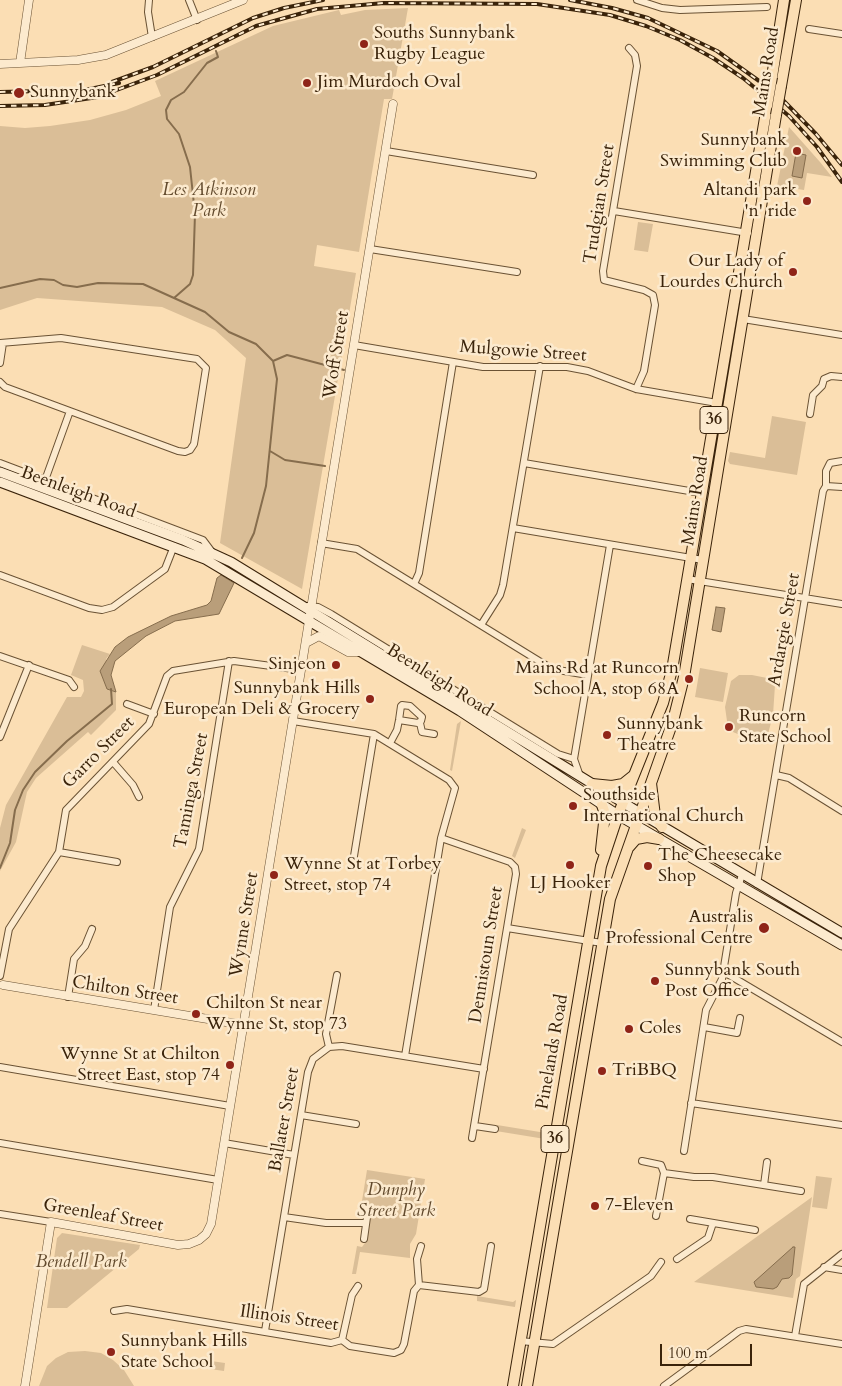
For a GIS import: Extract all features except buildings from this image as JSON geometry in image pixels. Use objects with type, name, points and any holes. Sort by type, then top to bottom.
[{"type":"main road","name":"Mains Road","points":[[618,815],[666,693],[691,558],[784,0]]},
{"type":"main road","name":"Mains Road","points":[[636,825],[682,688],[796,0]]},
{"type":"main road","name":"Beenleigh Road","points":[[0,472],[212,552],[302,606],[361,652],[460,712],[618,815],[842,945]]},
{"type":"main road","name":"Beenleigh Road","points":[[0,482],[42,488],[205,559],[311,613],[662,827],[842,933]]},
{"type":"main road","points":[[592,784],[612,786],[623,784],[635,774]]},
{"type":"main road","points":[[651,779],[655,816],[662,827]]},
{"type":"main road","points":[[601,866],[605,814],[602,805]]},
{"type":"main road","name":"Pinelands Road","points":[[513,1386],[601,866],[618,815]]},
{"type":"main road","name":"Pinelands Road","points":[[527,1386],[610,899],[625,851],[636,825]]},
{"type":"main road","points":[[625,851],[636,839],[647,837],[659,839]]},
{"type":"street","points":[[20,63],[29,0]]},
{"type":"street","points":[[149,0],[148,12],[152,37]]},
{"type":"street","points":[[189,0],[197,20]]},
{"type":"street","points":[[637,0],[662,8],[680,10],[767,7]]},
{"type":"street","points":[[0,64],[78,60],[106,55],[197,20],[240,1]]},
{"type":"street","points":[[809,29],[842,34]]},
{"type":"street","name":"Trudgian Street","points":[[629,48],[636,55],[637,66],[603,271],[604,280],[613,284],[644,290],[653,295],[655,304],[644,371],[636,389]]},
{"type":"street","name":"Woff Street","points":[[311,613],[393,104]]},
{"type":"street","points":[[386,151],[533,175]]},
{"type":"street","points":[[614,211],[758,234]]},
{"type":"street","points":[[370,249],[517,272]]},
{"type":"street","points":[[744,319],[842,335]]},
{"type":"street","points":[[0,363],[2,343],[61,338],[197,360],[203,363],[206,368],[194,444],[190,450],[178,451],[5,387],[0,382]]},
{"type":"street","name":"Mulgowie Street","points":[[354,345],[489,367],[567,367],[588,371],[636,389],[717,403]]},
{"type":"street","points":[[414,584],[419,573],[453,362]]},
{"type":"street","points":[[481,625],[500,595],[540,366]]},
{"type":"street","points":[[810,414],[813,395],[822,386],[824,379],[831,376],[842,378]]},
{"type":"street","points":[[42,488],[70,411]]},
{"type":"street","name":"Ardargie Street","points":[[757,884],[805,598],[826,486],[826,471],[830,463],[842,461]]},
{"type":"street","name":"Beenleigh Road","points":[[0,463],[42,488]]},
{"type":"street","points":[[524,463],[701,493]]},
{"type":"street","points":[[826,486],[842,487]]},
{"type":"street","points":[[513,528],[703,560]]},
{"type":"street","points":[[321,543],[357,549],[552,669],[588,675]]},
{"type":"street","points":[[580,776],[574,759],[610,545]]},
{"type":"street","points":[[0,575],[89,608],[102,610],[113,607],[165,569],[174,546]]},
{"type":"street","points":[[687,578],[842,604]]},
{"type":"street","name":"Beenleigh Road","points":[[311,613],[331,614],[558,754],[574,759]]},
{"type":"street","name":"Wynne Street","points":[[200,1240],[206,1234],[211,1224],[311,613]]},
{"type":"street","points":[[306,643],[319,636],[348,652],[361,652]]},
{"type":"street","points":[[0,656],[69,680],[74,687]]},
{"type":"street","name":"Garro Street","points":[[0,976],[9,930],[59,852],[66,810],[149,724],[167,676],[173,670],[229,661],[301,670]]},
{"type":"street","name":"Taminga Street","points":[[154,1010],[170,907],[200,844],[229,661]]},
{"type":"street","points":[[0,737],[29,665]]},
{"type":"street","points":[[127,704],[154,714]]},
{"type":"street","points":[[390,743],[395,735],[401,706],[405,704],[421,714],[422,732],[434,734]]},
{"type":"street","points":[[399,720],[420,723]]},
{"type":"street","points":[[293,721],[374,734],[449,780],[455,788],[441,838],[406,1056]]},
{"type":"street","points":[[354,856],[374,734]]},
{"type":"street","points":[[113,762],[133,785],[139,797]]},
{"type":"street","points":[[776,775],[789,778],[842,811]]},
{"type":"street","name":"Dennistoun Street","points":[[441,838],[510,862],[515,867],[516,874],[472,1138]]},
{"type":"street","points":[[59,852],[117,862]]},
{"type":"street","points":[[684,1151],[709,1002],[724,972],[738,885],[742,875]]},
{"type":"street","points":[[507,928],[602,943]]},
{"type":"street","points":[[68,997],[74,959],[85,946],[92,930]]},
{"type":"street","points":[[724,972],[842,1042]]},
{"type":"street","points":[[337,975],[326,1034],[329,1047],[342,1046],[484,1068]]},
{"type":"street","name":"Chilton Street","points":[[1,986],[244,1026]]},
{"type":"street","points":[[704,1027],[737,1033],[740,1018]]},
{"type":"street","name":"Ballater Street","points":[[265,1331],[309,1064],[329,1047]]},
{"type":"street","points":[[0,1067],[230,1106]]},
{"type":"street","points":[[691,1103],[842,1125]]},
{"type":"street","points":[[301,1115],[356,1124]]},
{"type":"street","points":[[474,1126],[495,1129]]},
{"type":"street","points":[[0,1143],[218,1180]]},
{"type":"street","points":[[224,1143],[294,1155]]},
{"type":"street","points":[[642,1161],[661,1165],[664,1173],[656,1216]]},
{"type":"street","points":[[764,1185],[768,1162]]},
{"type":"street","points":[[664,1173],[694,1177],[713,1177],[801,1191]]},
{"type":"street","points":[[364,1239],[368,1210]]},
{"type":"street","name":"Greenleaf Street","points":[[0,1214],[178,1245],[200,1240]]},
{"type":"street","points":[[284,1217],[326,1223],[366,1223]]},
{"type":"street","points":[[690,1219],[755,1230]]},
{"type":"street","points":[[25,1386],[51,1222]]},
{"type":"street","points":[[677,1259],[708,1238],[713,1223]]},
{"type":"street","points":[[421,1246],[417,1258],[419,1285],[479,1292],[484,1289],[491,1246]]},
{"type":"street","points":[[795,1336],[804,1284],[842,1254]]},
{"type":"street","points":[[520,1341],[534,1344],[553,1344],[651,1276],[661,1262]]},
{"type":"street","points":[[824,1267],[842,1270]]},
{"type":"street","name":"Illinois Street","points":[[114,1311],[127,1309],[332,1343],[342,1340],[350,1346],[394,1353],[401,1350],[404,1344],[414,1291],[419,1285]]},
{"type":"street","points":[[342,1340],[352,1294],[358,1286]]},
{"type":"street","points":[[664,1386],[740,1331],[746,1329],[842,1344]]},
{"type":"green space","name":"Les Atkinson Park","points":[[408,8],[392,99],[384,99],[359,252],[317,245],[314,266],[356,273],[302,589],[220,543],[246,358],[215,330],[162,307],[37,298],[0,310],[0,126],[25,128],[50,126],[90,120],[126,110],[161,96],[155,81],[273,26],[339,10],[341,15],[365,10]]},
{"type":"green space","name":"Sunnybank Swimming Club","points":[[789,127],[832,177],[807,173],[804,190],[777,186]]},
{"type":"green space","points":[[638,222],[653,224],[648,252],[634,250]]},
{"type":"green space","points":[[772,416],[806,422],[797,475],[730,464],[728,461],[730,452],[765,458]]},
{"type":"green space","points":[[82,645],[110,654],[106,659],[107,689],[116,692],[116,710],[91,735],[88,732],[36,778],[27,792],[16,842],[0,871],[0,828],[6,805],[67,697],[81,697],[84,691],[83,680],[71,675]]},
{"type":"green space","points":[[700,668],[728,673],[723,702],[695,697]]},
{"type":"green space","points":[[739,675],[767,678],[775,685],[773,715],[768,734],[754,741],[733,732],[727,721],[725,707],[731,681]]},
{"type":"green space","points":[[461,721],[452,771],[450,770],[457,724]]},
{"type":"green space","points":[[522,828],[526,830],[515,858],[512,856]]},
{"type":"green space","points":[[497,1125],[546,1133],[545,1139],[496,1131]]},
{"type":"green space","name":"Dunphy Street Park","points":[[367,1170],[425,1179],[416,1234],[410,1244],[410,1258],[360,1252],[356,1274],[352,1274],[357,1246],[362,1247],[365,1243],[371,1210],[361,1207]]},
{"type":"green space","points":[[816,1176],[832,1178],[827,1209],[812,1207]]},
{"type":"green space","points":[[812,1197],[800,1276],[796,1279],[793,1298],[694,1282]]},
{"type":"green space","name":"Bendell Park","points":[[62,1233],[140,1245],[139,1249],[67,1308],[47,1308],[57,1238]]},
{"type":"green space","points":[[477,1296],[513,1302],[516,1300],[515,1307],[477,1301]]},
{"type":"green space","points":[[85,1351],[101,1353],[113,1360],[124,1370],[134,1386],[39,1386],[47,1366],[56,1358],[68,1352]]},
{"type":"green space","points":[[204,1360],[225,1363],[224,1371],[203,1368]]},
{"type":"shaded area","points":[[796,153],[806,155],[802,178],[792,176]]},
{"type":"shaded area","points":[[221,575],[234,583],[219,614],[175,621],[146,636],[115,661],[111,675],[116,692],[107,689],[100,671],[115,647],[128,637],[171,616],[207,605],[211,601],[217,578]]},
{"type":"shaded area","points":[[716,607],[725,608],[721,632],[712,630]]},
{"type":"shaded area","points":[[795,1247],[792,1275],[789,1278],[782,1279],[777,1287],[773,1289],[756,1287],[754,1282]]},
{"type":"waterway","points":[[174,298],[190,284],[193,275],[195,214],[190,167],[179,134],[167,119],[166,110],[171,100],[184,92],[207,63],[218,57],[216,51]]},
{"type":"waterway","points":[[0,288],[40,279],[54,280],[63,285],[77,287],[98,283],[143,284],[205,312],[229,332],[256,344],[273,361],[277,379],[266,486],[254,533],[242,558]]},
{"type":"waterway","points":[[273,361],[287,355],[344,370]]},
{"type":"waterway","points":[[270,451],[285,460],[325,466]]},
{"type":"waterway","points":[[0,868],[10,843],[15,810],[23,790],[35,772],[67,741],[112,704],[111,689]]},
{"type":"railway","points":[[112,82],[153,67],[253,18],[284,8],[323,0]]},
{"type":"railway","points":[[570,0],[612,8],[648,18],[717,51],[776,93],[816,134],[842,165]]},
{"type":"railway","points":[[0,106],[45,105],[98,97],[157,75],[256,26],[317,9],[384,3],[537,4],[610,15],[646,26],[680,40],[713,58],[743,78],[789,116],[817,147],[842,182]]},
{"type":"railway","points":[[0,92],[85,90],[119,83]]},
{"type":"place","name":"Souths Sunnybank Rugby League","points":[[364,44]]},
{"type":"place","name":"Jim Murdoch Oval","points":[[307,83]]},
{"type":"place","name":"Sunnybank","points":[[19,93]]},
{"type":"place","name":"Sunnybank Swimming Club","points":[[797,151]]},
{"type":"place","name":"Altandi park 'n' ride","points":[[807,201]]},
{"type":"place","name":"Our Lady of Lourdes Church","points":[[793,272]]},
{"type":"place","name":"Sinjeon","points":[[336,665]]},
{"type":"place","name":"Mains Rd at Runcorn School A, stop 68A","points":[[689,679]]},
{"type":"place","name":"Sunnybank Hills European Deli & Grocery","points":[[370,699]]},
{"type":"place","name":"Runcorn State School","points":[[729,727]]},
{"type":"place","name":"Sunnybank Theatre","points":[[607,735]]},
{"type":"place","name":"Southside International Church","points":[[573,806]]},
{"type":"place","name":"LJ Hooker","points":[[570,865]]},
{"type":"place","name":"The Cheesecake Shop","points":[[648,866]]},
{"type":"place","name":"Wynne St at Torbey Street, stop 74","points":[[274,875]]},
{"type":"place","name":"Australis Professional Centre","points":[[764,928]]},
{"type":"place","name":"Sunnybank South Post Office","points":[[655,981]]},
{"type":"place","name":"Chilton St near Wynne St, stop 73","points":[[196,1014]]},
{"type":"place","name":"Coles","points":[[629,1029]]},
{"type":"place","name":"Wynne St at Chilton Street East, stop 74","points":[[230,1065]]},
{"type":"place","name":"TriBBQ","points":[[602,1071]]},
{"type":"place","name":"7-Eleven","points":[[595,1206]]},
{"type":"place","name":"Sunnybank Hills State School","points":[[111,1352]]}]
